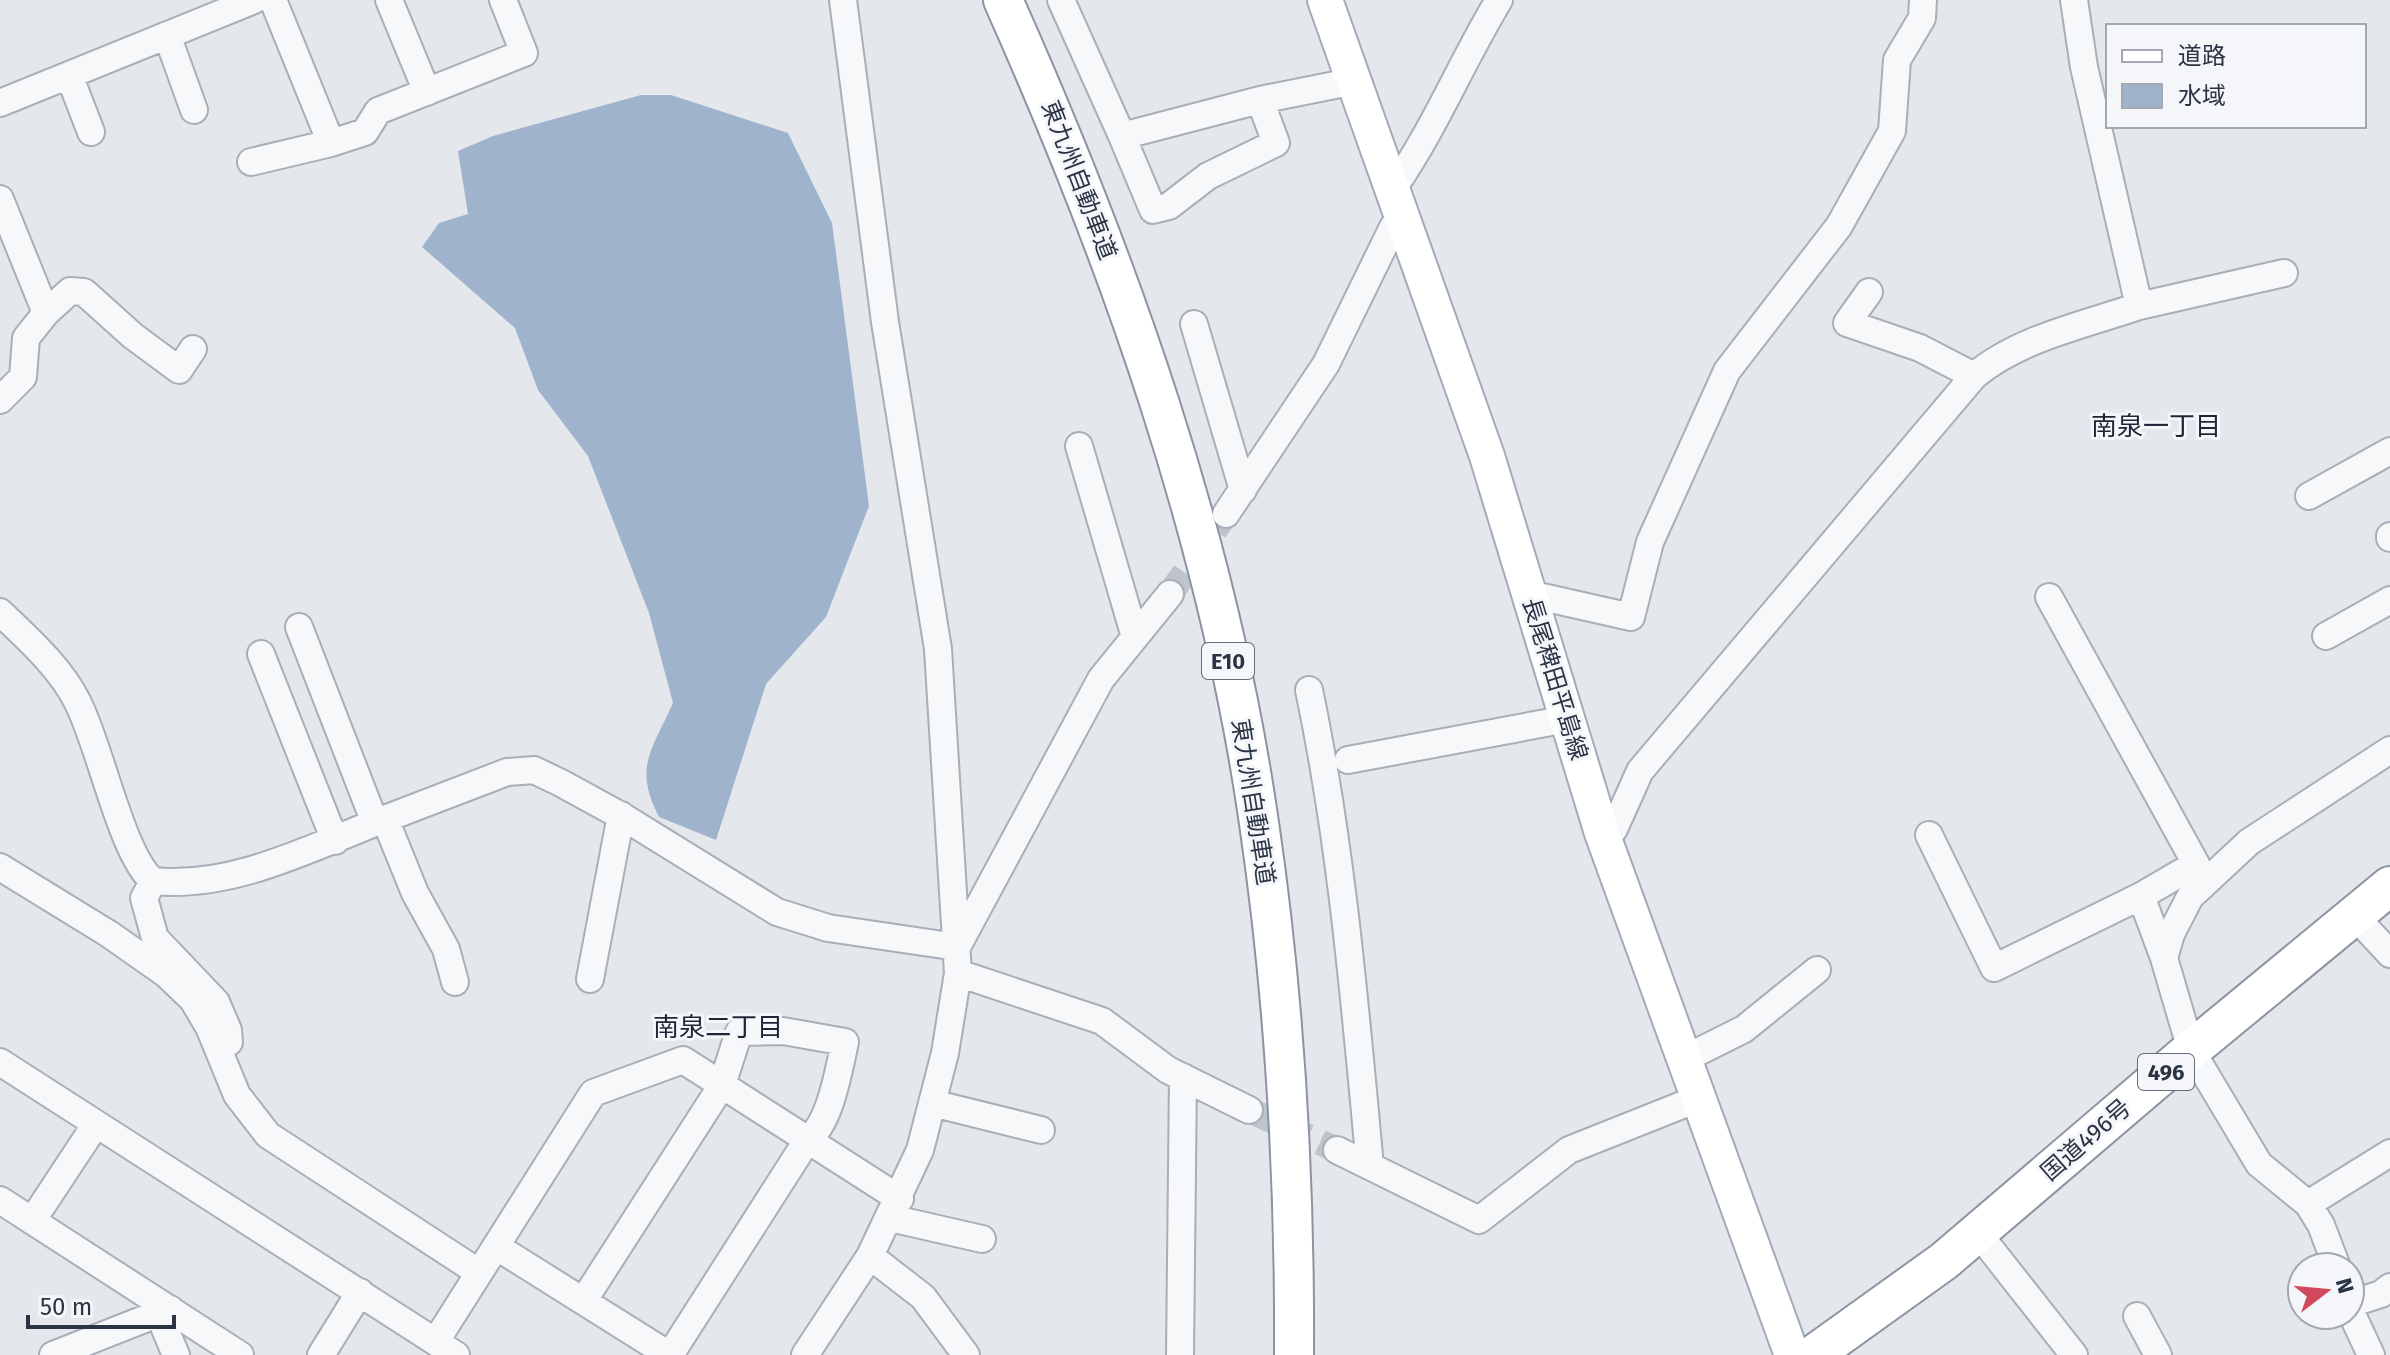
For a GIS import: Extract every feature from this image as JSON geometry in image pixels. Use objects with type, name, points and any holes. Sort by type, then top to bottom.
[{"type":"highway","name":"東九州自動車道","points":[[1003,0],[1045,94],[1114,270],[1173,444],[1210,580],[1236,694],[1259,820],[1287,1067],[1294,1221],[1294,1355]]},
{"type":"highway","name":"国道496号","points":[[1813,1355],[1944,1261],[2191,1050],[2390,886]]},
{"type":"main road","name":"長尾稗田平島線","points":[[1325,0],[1406,220],[1487,456],[1602,833],[1682,1060],[1736,1195],[1792,1355]]},
{"type":"street","points":[[0,103],[254,0]]},
{"type":"street","points":[[273,0],[331,143]]},
{"type":"street","points":[[389,0],[427,92]]},
{"type":"street","points":[[251,162],[365,132],[378,111],[524,53],[503,0]]},
{"type":"street","points":[[816,1350],[895,1208],[920,1150],[945,1053],[957,960],[938,649],[885,322],[843,0]]},
{"type":"street","points":[[1061,0],[1153,210],[1169,206],[1208,176],[1276,143],[1260,100]]},
{"type":"street","points":[[1394,187],[1416,155],[1466,56],[1499,0]]},
{"type":"street","points":[[1529,594],[1631,617],[1650,542],[1727,371],[1839,226],[1892,131],[1897,60],[1922,18],[1923,0]]},
{"type":"street","points":[[2074,0],[2084,67],[2139,306]]},
{"type":"street","points":[[167,35],[194,110]]},
{"type":"street","points":[[69,75],[91,132]]},
{"type":"street","points":[[1122,136],[1260,100],[1355,81]]},
{"type":"street","points":[[0,199],[46,313]]},
{"type":"street","points":[[1226,514],[1326,364],[1393,227],[1406,220]]},
{"type":"street","points":[[1602,833],[1614,829],[1640,771],[1974,376],[1993,360],[2026,345],[2139,306],[2284,273]]},
{"type":"street","points":[[0,400],[23,377],[26,338],[46,313],[70,291],[84,292],[133,336],[179,370],[193,349]]},
{"type":"street","points":[[1869,292],[1847,323],[1920,348],[1974,376]]},
{"type":"street","points":[[1194,324],[1243,490]]},
{"type":"street","points":[[1079,446],[1135,637]]},
{"type":"street","points":[[2309,496],[2390,451]]},
{"type":"street","points":[[957,960],[1027,811],[1101,679],[1170,594]]},
{"type":"street","points":[[1929,835],[1994,968],[2141,896],[2196,864],[2049,597]]},
{"type":"street","points":[[2326,636],[2390,600]]},
{"type":"street","points":[[0,612],[33,645],[77,699],[135,859],[153,881]]},
{"type":"street","points":[[299,627],[380,821],[446,949],[455,982]]},
{"type":"street","points":[[261,654],[335,841]]},
{"type":"street","points":[[1309,690],[1329,784],[1347,909],[1370,1166]]},
{"type":"street","points":[[1348,760],[1567,719]]},
{"type":"street","points":[[295,743],[338,726]]},
{"type":"street","points":[[2164,958],[2171,934],[2190,897],[2249,842],[2390,750]]},
{"type":"street","points":[[153,881],[209,880],[335,841],[520,769],[534,770],[621,815],[777,912],[957,960],[1102,1021],[1183,1077],[1249,1110]]},
{"type":"street","points":[[590,979],[621,815]]},
{"type":"street","points":[[0,867],[67,906],[166,974],[193,1000],[237,1095],[268,1135],[478,1272]]},
{"type":"street","points":[[153,881],[144,898],[155,938],[216,1002],[230,1041],[220,1056]]},
{"type":"street","points":[[2141,896],[2164,958],[2191,1050],[2259,1164],[2308,1204],[2321,1225],[2331,1251]]},
{"type":"street","points":[[2353,914],[2390,954]]},
{"type":"street","points":[[1682,1060],[1744,1029],[1817,970]]},
{"type":"street","points":[[497,1247],[670,1355],[808,1139],[817,1133],[835,1086],[845,1042],[783,1031],[739,1032],[722,1085],[584,1300]]},
{"type":"street","points":[[0,1062],[446,1348],[478,1272],[497,1247],[593,1093],[683,1060],[808,1139],[895,1208],[982,1239]]},
{"type":"street","points":[[1180,1355],[1183,1077]]},
{"type":"street","points":[[1337,1150],[1479,1220],[1569,1150],[1697,1099]]},
{"type":"street","points":[[932,1103],[1041,1130]]},
{"type":"street","points":[[32,1221],[96,1124]]},
{"type":"street","points":[[2308,1204],[2390,1153]]},
{"type":"street","points":[[0,1200],[240,1355]]},
{"type":"street","points":[[1978,1233],[2074,1355]]},
{"type":"street","points":[[870,1256],[923,1297],[966,1355]]},
{"type":"street","points":[[2366,1299],[2390,1287]]},
{"type":"street","points":[[321,1355],[360,1292]]},
{"type":"street","points":[[59,1354],[170,1309]]},
{"type":"street","points":[[170,1309],[165,1329],[176,1355]]},
{"type":"street","points":[[2137,1316],[2158,1355]]},
{"type":"street","points":[[2360,1331],[2371,1355]]},
{"type":"water","points":[[641,95],[671,95],[788,133],[832,223],[869,506],[826,617],[766,684],[716,840],[659,817],[651,800],[647,785],[648,759],[673,703],[649,613],[588,456],[538,390],[515,328],[422,247],[439,223],[468,214],[458,151],[493,136]]},
{"type":"tunnel","points":[[1170,594],[1226,514]]},
{"type":"tunnel","points":[[1249,1110],[1337,1150]]},
{"type":"district","name":"南泉一丁目","points":[[2156,426]]},
{"type":"district","name":"南泉二丁目","points":[[718,1027]]}]
